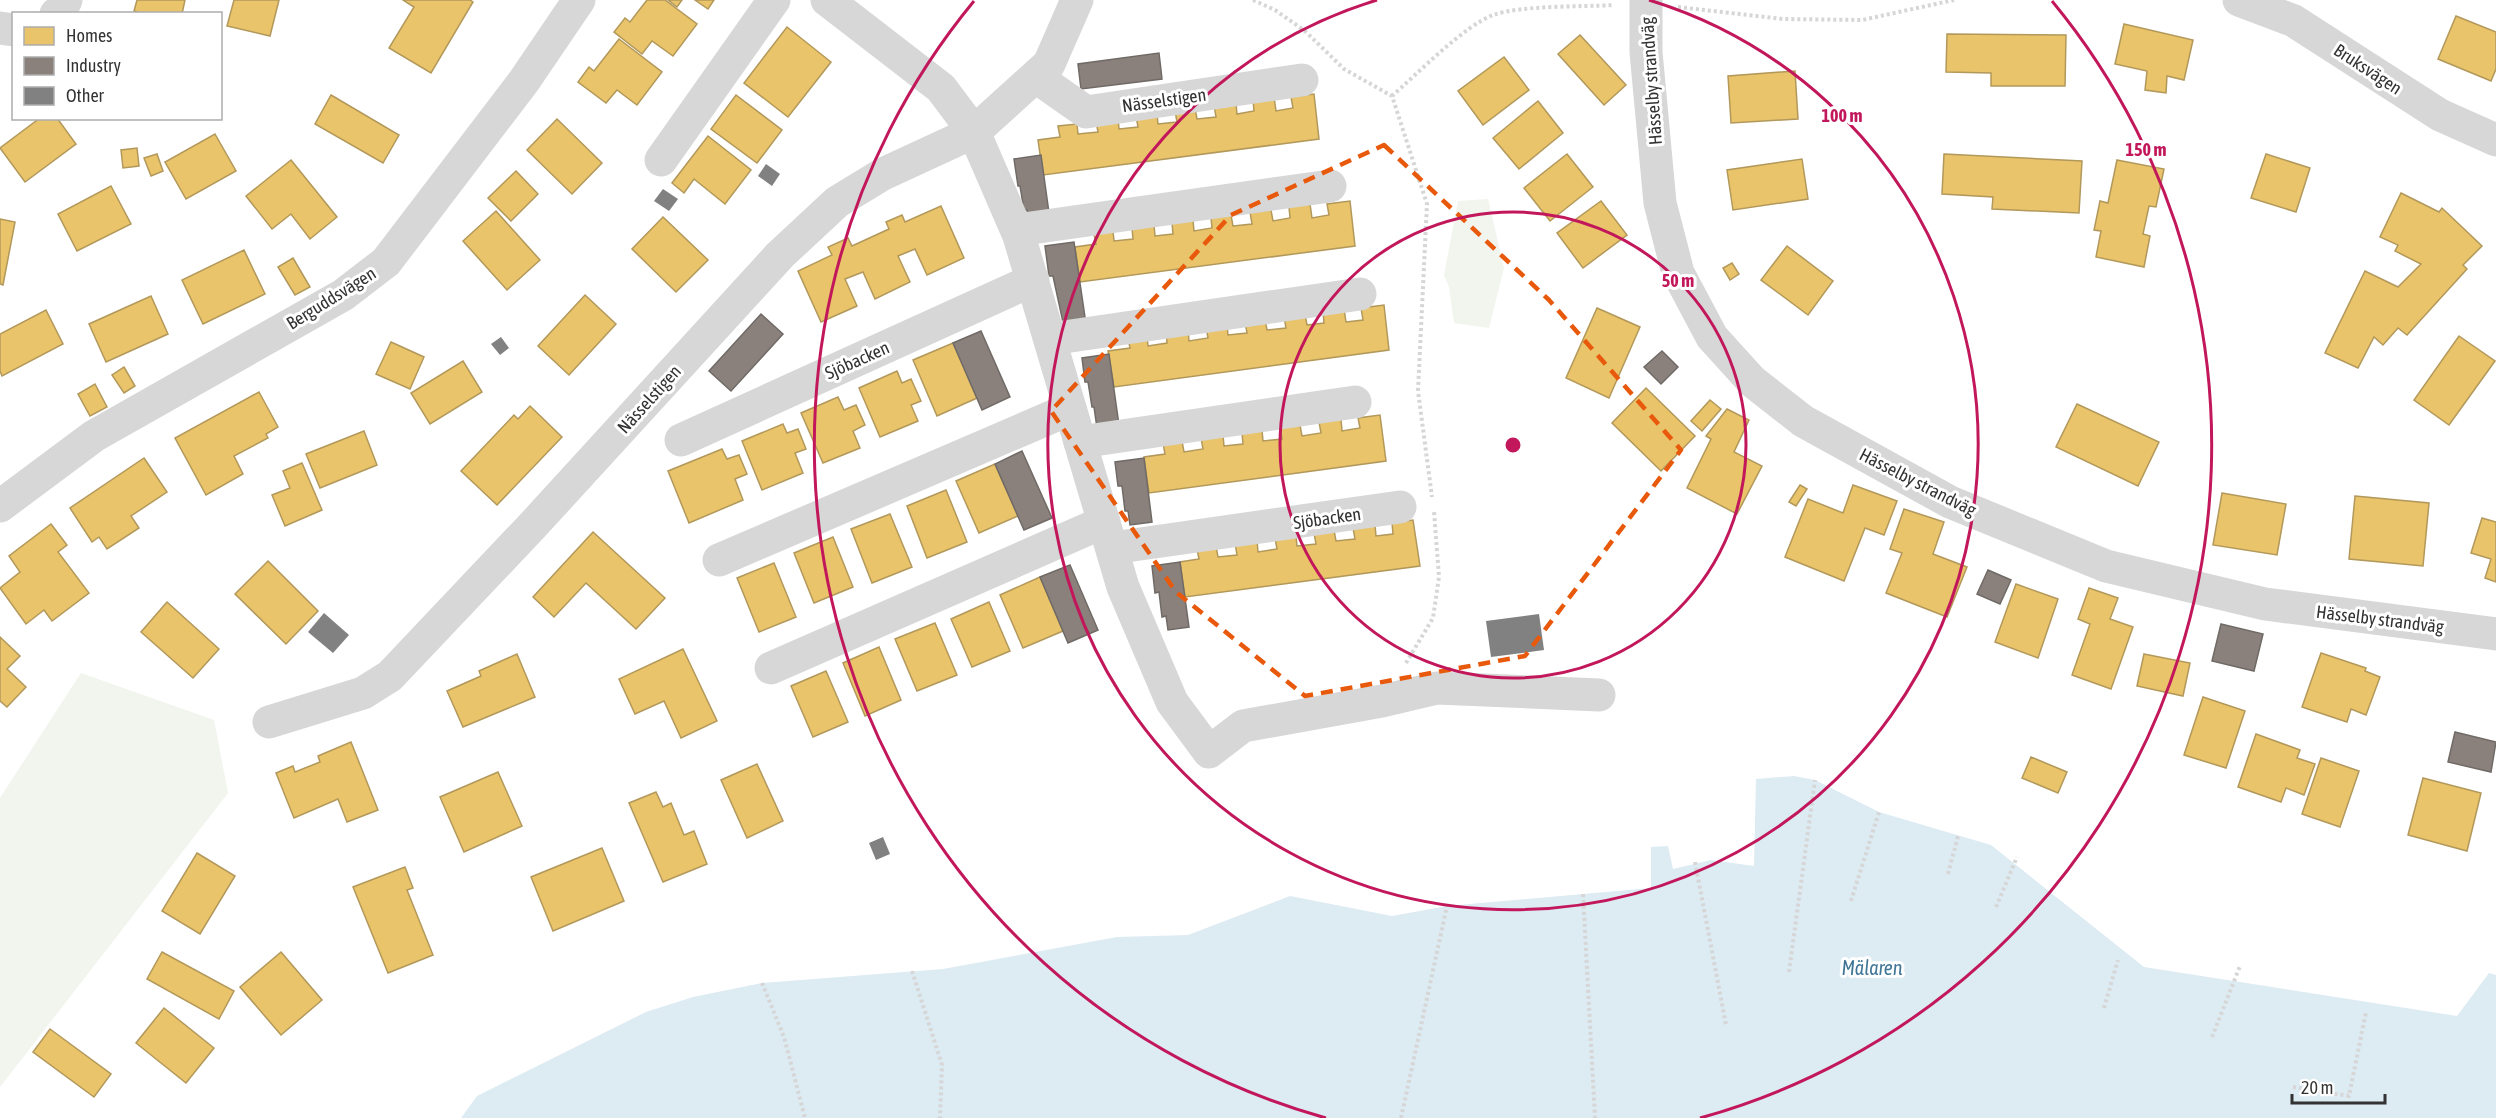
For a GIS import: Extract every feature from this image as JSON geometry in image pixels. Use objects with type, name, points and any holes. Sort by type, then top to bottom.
[{"type":"street","name":"Berguddsvägen","points":[[0,506],[94,436],[343,295],[386,262],[524,81],[579,0]]},
{"type":"street","points":[[662,160],[774,0]]},
{"type":"street","points":[[827,0],[941,88],[974,132],[1017,230],[1123,586],[1172,702],[1209,752],[1243,726],[1382,701],[1437,688],[1599,695]]},
{"type":"street","name":"Nässelstigen","points":[[269,722],[363,693],[390,676],[534,524],[780,255],[846,197],[883,174],[974,132],[1049,64],[1077,0]]},
{"type":"street","name":"Bruksvägen","points":[[2240,0],[2294,21],[2440,115],[2496,140]]},
{"type":"street","name":"Hässelby strandväg","points":[[1646,2],[1646,52],[1660,203],[1678,273],[1712,337],[1752,381],[1803,421],[1950,502],[2106,566],[2265,604],[2496,634]]},
{"type":"street","name":"Nässelstigen","points":[[1036,76],[1086,112],[1302,80]]},
{"type":"street","points":[[1017,230],[1330,186]]},
{"type":"street","name":"Sjöbacken","points":[[681,440],[1033,280]]},
{"type":"street","points":[[1050,339],[1360,294]]},
{"type":"street","points":[[1080,442],[1354,402]]},
{"type":"street","points":[[719,560],[1070,408]]},
{"type":"street","name":"Sjöbacken","points":[[771,668],[1108,535],[1400,507]]},
{"type":"path","points":[[1253,0],[1275,10],[1305,31],[1344,69],[1392,96],[1427,204],[1418,391],[1432,497]]},
{"type":"path","points":[[1392,96],[1472,27],[1492,16],[1511,10],[1646,2],[1783,19],[1862,20],[1954,0]]},
{"type":"path","points":[[1382,701],[1433,618],[1439,577],[1434,509]]},
{"type":"path","points":[[1789,972],[1815,780]]},
{"type":"path","points":[[1851,901],[1879,812]]},
{"type":"path","points":[[1948,874],[1958,836]]},
{"type":"path","points":[[1996,907],[2017,857]]},
{"type":"path","points":[[1695,862],[1726,1025]]},
{"type":"path","points":[[1583,894],[1595,1118]]},
{"type":"path","points":[[1401,1118],[1447,906]]},
{"type":"path","points":[[2104,1008],[2118,960]]},
{"type":"path","points":[[2212,1037],[2240,966]]},
{"type":"path","points":[[912,971],[942,1065],[940,1118]]},
{"type":"path","points":[[762,983],[784,1037],[805,1118]]},
{"type":"path","points":[[2293,1087],[2349,1096],[2366,1012]]},
{"type":"highlighted area","points":[[1384,145],[1549,300],[1681,450],[1525,656],[1305,696],[1176,592],[1051,411],[1231,215]]},
{"type":"shaded area","points":[[1488,199],[1504,268],[1489,328],[1454,323],[1449,287],[1444,275],[1458,201]]},
{"type":"shaded area","points":[[81,673],[214,720],[228,793],[0,1087],[0,798]]},
{"type":"water","name":"Mälaren","points":[[1794,776],[1815,780],[1879,812],[1991,845],[2144,967],[2457,1016],[2489,973],[2496,975],[2496,1118],[461,1118],[477,1096],[646,1012],[693,997],[762,983],[943,969],[1117,937],[1188,935],[1290,896],[1392,916],[1447,906],[1651,888],[1651,847],[1668,846],[1673,869],[1711,860],[1754,866],[1756,779]]},
{"type":"building: Homes","points":[[137,0],[185,0],[182,12],[134,11]]},
{"type":"building: Homes","points":[[234,0],[279,0],[270,36],[227,26]]},
{"type":"building: Homes","points":[[403,0],[470,0],[473,2],[431,73],[389,48],[414,7]]},
{"type":"building: Homes","points":[[647,0],[665,0],[697,24],[673,56],[652,41],[642,54],[614,32],[625,18],[630,22]]},
{"type":"building: Homes","points":[[668,0],[682,0],[677,7]]},
{"type":"building: Homes","points":[[695,0],[714,0],[708,9]]},
{"type":"building: Homes","points":[[2456,16],[2496,32],[2496,69],[2491,81],[2438,59]]},
{"type":"building: Homes","points":[[2124,24],[2193,40],[2184,80],[2167,76],[2166,93],[2145,90],[2147,71],[2115,64]]},
{"type":"building: Homes","points":[[787,27],[831,62],[788,117],[744,83]]},
{"type":"building: Homes","points":[[1947,34],[2066,35],[2065,86],[1991,86],[1991,73],[1946,72]]},
{"type":"building: Homes","points":[[1580,35],[1626,85],[1604,105],[1558,54]]},
{"type":"building: Homes","points":[[619,39],[662,72],[637,105],[617,90],[606,103],[578,82],[589,67],[594,71]]},
{"type":"building: Homes","points":[[1504,57],[1529,90],[1483,125],[1458,91]]},
{"type":"building: Homes","points":[[1795,71],[1798,119],[1731,123],[1728,76]]},
{"type":"building: Homes","points":[[1314,94],[1319,139],[1043,175],[1038,140],[1060,137],[1058,126],[1077,124],[1078,134],[1098,132],[1096,121],[1118,118],[1119,129],[1138,127],[1136,116],[1157,114],[1158,124],[1177,122],[1175,111],[1195,108],[1197,119],[1216,117],[1214,105],[1236,103],[1237,114],[1254,111],[1253,100],[1274,97],[1276,111],[1293,108],[1291,97]]},
{"type":"building: Homes","points":[[331,95],[399,135],[383,163],[315,124]]},
{"type":"building: Homes","points":[[736,95],[782,130],[757,163],[711,129]]},
{"type":"building: Homes","points":[[1538,101],[1563,133],[1519,169],[1493,138]]},
{"type":"building: Homes","points":[[557,119],[602,163],[572,194],[527,150]]},
{"type":"building: Homes","points":[[37,120],[58,120],[76,144],[25,182],[0,148]]},
{"type":"building: Homes","points":[[215,134],[236,171],[186,199],[165,162]]},
{"type":"building: Homes","points":[[708,136],[751,170],[725,204],[694,179],[684,193],[672,183]]},
{"type":"building: Homes","points":[[137,148],[139,166],[123,168],[121,150]]},
{"type":"building: Homes","points":[[157,154],[163,171],[151,176],[144,158]]},
{"type":"building: Homes","points":[[1567,154],[1593,187],[1550,221],[1524,188]]},
{"type":"building: Homes","points":[[1944,154],[2082,161],[2079,213],[1992,209],[1993,197],[1942,194]]},
{"type":"building: Homes","points":[[2266,154],[2310,168],[2296,212],[2251,198]]},
{"type":"building: Homes","points":[[1802,159],[1808,199],[1733,210],[1727,170]]},
{"type":"building: Homes","points":[[291,160],[337,217],[310,239],[291,214],[272,229],[246,196]]},
{"type":"building: Homes","points":[[2117,160],[2164,169],[2156,207],[2149,206],[2143,234],[2150,236],[2144,267],[2096,257],[2101,231],[2094,230],[2100,201],[2108,203]]},
{"type":"building: Homes","points":[[516,171],[538,194],[511,221],[488,198]]},
{"type":"building: Homes","points":[[111,186],[131,224],[77,251],[58,214]]},
{"type":"building: Homes","points":[[2401,193],[2439,212],[2442,208],[2482,246],[2463,265],[2467,269],[2407,335],[2398,328],[2383,345],[2374,337],[2358,368],[2325,353],[2365,271],[2398,287],[2421,264],[2395,251],[2398,245],[2380,237]]},
{"type":"building: Homes","points":[[1350,201],[1355,246],[1080,282],[1075,247],[1096,244],[1094,234],[1113,231],[1114,241],[1133,239],[1132,228],[1154,225],[1155,236],[1173,234],[1172,223],[1193,220],[1194,231],[1212,228],[1211,218],[1231,215],[1233,226],[1252,224],[1250,212],[1271,210],[1273,221],[1290,218],[1289,207],[1310,204],[1312,218],[1329,215],[1327,204]]},
{"type":"building: Homes","points":[[1601,201],[1627,235],[1583,268],[1557,233]]},
{"type":"building: Homes","points":[[941,206],[964,258],[927,275],[915,249],[898,256],[910,282],[875,299],[863,272],[845,279],[857,306],[821,322],[798,271],[832,255],[828,247],[848,238],[852,246],[889,229],[886,222],[902,215],[905,222]]},
{"type":"building: Homes","points":[[496,211],[540,260],[507,290],[463,241]]},
{"type":"building: Homes","points":[[663,217],[708,260],[676,292],[632,249]]},
{"type":"building: Homes","points":[[0,219],[15,222],[3,285],[0,284]]},
{"type":"building: Homes","points":[[1787,246],[1833,281],[1808,315],[1761,280]]},
{"type":"building: Homes","points":[[244,250],[265,294],[203,324],[182,280]]},
{"type":"building: Homes","points":[[293,258],[310,287],[295,295],[278,267]]},
{"type":"building: Homes","points":[[1732,263],[1739,274],[1730,280],[1723,268]]},
{"type":"building: Homes","points":[[585,295],[616,324],[569,375],[538,346]]},
{"type":"building: Homes","points":[[151,296],[168,334],[106,362],[89,324]]},
{"type":"building: Homes","points":[[1384,305],[1389,350],[1114,387],[1108,351],[1130,348],[1128,338],[1147,335],[1148,346],[1167,343],[1166,332],[1188,329],[1189,341],[1208,338],[1206,327],[1227,325],[1228,335],[1247,333],[1245,322],[1265,319],[1267,330],[1286,328],[1284,317],[1305,314],[1307,325],[1324,323],[1323,311],[1344,309],[1346,322],[1363,320],[1361,308]]},
{"type":"building: Homes","points":[[1597,308],[1640,327],[1609,398],[1566,378]]},
{"type":"building: Homes","points":[[46,310],[63,344],[2,376],[0,334]]},
{"type":"building: Homes","points":[[2459,336],[2495,361],[2449,425],[2414,400]]},
{"type":"building: Homes","points":[[391,342],[424,357],[410,389],[376,374]]},
{"type":"building: Homes","points":[[953,343],[977,398],[937,416],[913,360]]},
{"type":"building: Homes","points":[[463,361],[482,392],[430,424],[411,393]]},
{"type":"building: Homes","points":[[124,367],[135,386],[124,393],[112,375]]},
{"type":"building: Homes","points":[[897,371],[902,383],[911,379],[921,401],[911,405],[918,421],[880,437],[859,388]]},
{"type":"building: Homes","points":[[95,384],[107,407],[90,416],[78,394]]},
{"type":"building: Homes","points":[[1646,388],[1695,436],[1661,471],[1612,423]]},
{"type":"building: Homes","points":[[259,392],[278,427],[266,434],[268,438],[234,456],[243,474],[206,495],[175,438]]},
{"type":"building: Homes","points":[[838,397],[844,410],[856,405],[865,425],[853,431],[860,448],[823,463],[801,413]]},
{"type":"building: Homes","points":[[1710,400],[1721,409],[1702,431],[1691,421]]},
{"type":"building: Homes","points":[[2077,404],[2159,442],[2138,486],[2056,447]]},
{"type":"building: Homes","points":[[530,406],[562,437],[497,505],[461,471],[514,415],[518,419]]},
{"type":"building: Homes","points":[[1727,409],[1749,420],[1734,452],[1762,466],[1737,514],[1687,488],[1711,439],[1706,436]]},
{"type":"building: Homes","points":[[1380,415],[1386,461],[1149,493],[1144,457],[1165,454],[1163,443],[1182,441],[1184,452],[1203,449],[1201,438],[1223,435],[1224,446],[1243,444],[1242,433],[1262,430],[1263,441],[1282,439],[1280,427],[1300,425],[1302,436],[1321,433],[1319,422],[1341,419],[1342,431],[1360,428],[1358,418]]},
{"type":"building: Homes","points":[[783,424],[787,433],[798,429],[806,449],[795,453],[803,473],[762,490],[742,441]]},
{"type":"building: Homes","points":[[364,431],[377,465],[320,488],[306,454]]},
{"type":"building: Homes","points":[[722,449],[727,459],[739,455],[747,474],[735,479],[743,500],[689,523],[668,471]]},
{"type":"building: Homes","points":[[144,458],[167,492],[131,516],[139,528],[107,549],[99,537],[92,542],[70,508]]},
{"type":"building: Homes","points":[[302,463],[322,510],[285,526],[272,495],[290,488],[283,471]]},
{"type":"building: Homes","points":[[995,464],[1018,516],[979,533],[956,481]]},
{"type":"building: Homes","points":[[1800,485],[1807,489],[1796,506],[1789,502]]},
{"type":"building: Homes","points":[[1853,485],[1897,501],[1884,535],[1865,528],[1844,581],[1785,557],[1808,499],[1843,513]]},
{"type":"building: Homes","points":[[946,490],[967,542],[927,558],[907,506]]},
{"type":"building: Homes","points":[[2222,493],[2286,504],[2277,555],[2213,545]]},
{"type":"building: Homes","points":[[2355,496],[2429,503],[2423,566],[2349,559]]},
{"type":"building: Homes","points":[[1904,509],[1944,522],[1933,554],[1967,567],[1947,617],[1886,593],[1902,553],[1890,549]]},
{"type":"building: Homes","points":[[890,514],[912,567],[872,583],[851,529]]},
{"type":"building: Homes","points":[[2482,518],[2496,522],[2496,582],[2485,578],[2491,559],[2471,553]]},
{"type":"building: Homes","points":[[1413,520],[1420,566],[1185,597],[1180,562],[1199,559],[1197,549],[1216,546],[1218,557],[1237,555],[1235,543],[1257,540],[1258,552],[1277,549],[1275,538],[1296,536],[1297,546],[1316,544],[1314,533],[1334,530],[1336,541],[1355,539],[1353,528],[1375,525],[1376,536],[1393,534],[1392,523]]},
{"type":"building: Homes","points":[[51,524],[67,545],[58,552],[89,593],[52,621],[44,610],[26,624],[0,588],[20,572],[9,556]]},
{"type":"building: Homes","points":[[593,532],[665,598],[636,629],[586,583],[554,617],[533,597]]},
{"type":"building: Homes","points":[[833,537],[853,587],[814,603],[794,553]]},
{"type":"building: Homes","points":[[268,561],[318,611],[286,644],[235,594]]},
{"type":"building: Homes","points":[[774,563],[796,617],[759,632],[737,578]]},
{"type":"building: Homes","points":[[1040,577],[1063,631],[1023,648],[1000,595]]},
{"type":"building: Homes","points":[[2016,584],[2058,599],[2038,658],[1995,642]]},
{"type":"building: Homes","points":[[2089,588],[2118,598],[2110,619],[2133,627],[2111,689],[2072,675],[2090,624],[2078,619]]},
{"type":"building: Homes","points":[[167,602],[219,649],[193,678],[141,632]]},
{"type":"building: Homes","points":[[989,602],[1010,651],[972,667],[951,619]]},
{"type":"building: Homes","points":[[935,623],[957,675],[917,691],[895,639]]},
{"type":"building: Homes","points":[[0,637],[20,656],[7,669],[26,687],[7,707],[0,701]]},
{"type":"building: Homes","points":[[879,647],[901,700],[865,716],[843,663]]},
{"type":"building: Homes","points":[[683,649],[717,721],[681,738],[664,701],[635,714],[619,679]]},
{"type":"building: Homes","points":[[2321,653],[2366,668],[2365,671],[2380,677],[2366,715],[2351,709],[2347,722],[2302,707]]},
{"type":"building: Homes","points":[[517,654],[535,697],[463,727],[447,691],[481,676],[479,671]]},
{"type":"building: Homes","points":[[2144,654],[2190,663],[2183,696],[2137,686]]},
{"type":"building: Homes","points":[[826,671],[848,722],[813,737],[791,686]]},
{"type":"building: Homes","points":[[2203,697],[2245,711],[2226,768],[2184,755]]},
{"type":"building: Homes","points":[[2256,734],[2300,750],[2297,758],[2315,764],[2304,795],[2286,788],[2281,802],[2238,787]]},
{"type":"building: Homes","points":[[351,742],[378,810],[347,822],[338,799],[294,818],[276,773],[293,766],[295,772],[320,762],[318,756]]},
{"type":"building: Homes","points":[[2031,757],[2067,772],[2058,793],[2022,778]]},
{"type":"building: Homes","points":[[2321,758],[2359,771],[2340,827],[2302,814]]},
{"type":"building: Homes","points":[[757,764],[783,821],[747,838],[721,780]]},
{"type":"building: Homes","points":[[498,772],[522,826],[464,852],[440,797]]},
{"type":"building: Homes","points":[[2423,778],[2481,793],[2467,851],[2408,835]]},
{"type":"building: Homes","points":[[656,792],[663,807],[671,803],[684,835],[694,831],[707,864],[663,882],[629,803]]},
{"type":"building: Homes","points":[[602,848],[624,901],[553,931],[531,877]]},
{"type":"building: Homes","points":[[197,853],[235,876],[200,934],[162,911]]},
{"type":"building: Homes","points":[[405,867],[413,888],[407,890],[433,955],[388,973],[353,887]]},
{"type":"building: Homes","points":[[162,952],[234,991],[219,1019],[147,979]]},
{"type":"building: Homes","points":[[281,952],[322,1000],[281,1035],[240,987]]},
{"type":"building: Homes","points":[[164,1008],[214,1048],[186,1083],[136,1043]]},
{"type":"building: Homes","points":[[50,1029],[111,1074],[94,1097],[33,1052]]},
{"type":"building: Industry","points":[[1159,53],[1162,79],[1081,89],[1078,64]]},
{"type":"building: Industry","points":[[1041,155],[1050,220],[1029,222],[1027,210],[1024,210],[1020,186],[1018,186],[1014,159]]},
{"type":"building: Industry","points":[[1074,242],[1086,324],[1064,327],[1053,276],[1049,276],[1045,246]]},
{"type":"building: Industry","points":[[761,314],[783,334],[731,391],[709,371]]},
{"type":"building: Industry","points":[[981,331],[1010,397],[982,410],[953,343]]},
{"type":"building: Industry","points":[[1662,351],[1678,367],[1661,384],[1644,367]]},
{"type":"building: Industry","points":[[1109,354],[1120,432],[1098,435],[1088,382],[1085,382],[1082,358]]},
{"type":"building: Industry","points":[[1022,451],[1052,518],[1024,530],[995,464]]},
{"type":"building: Industry","points":[[1144,458],[1152,522],[1130,525],[1128,511],[1125,511],[1122,486],[1118,486],[1115,462]]},
{"type":"building: Industry","points":[[1180,562],[1189,627],[1168,630],[1166,616],[1162,617],[1159,592],[1155,593],[1152,566]]},
{"type":"building: Industry","points":[[1070,565],[1098,630],[1068,643],[1040,577]]},
{"type":"building: Industry","points":[[1988,570],[2011,580],[2000,604],[1977,594]]},
{"type":"building: Industry","points":[[2221,624],[2263,634],[2254,671],[2212,661]]},
{"type":"building: Industry","points":[[2455,732],[2496,742],[2491,772],[2448,762]]},
{"type":"building: Other","points":[[766,164],[780,174],[772,186],[758,176]]},
{"type":"building: Other","points":[[663,189],[678,199],[669,211],[654,201]]},
{"type":"building: Other","points":[[501,337],[509,348],[500,355],[491,344]]},
{"type":"building: Other","points":[[324,613],[349,635],[333,653],[308,632]]},
{"type":"building: Other","points":[[1539,614],[1544,650],[1491,657],[1486,621]]},
{"type":"building: Other","points":[[883,837],[890,854],[876,860],[869,843]]}]
